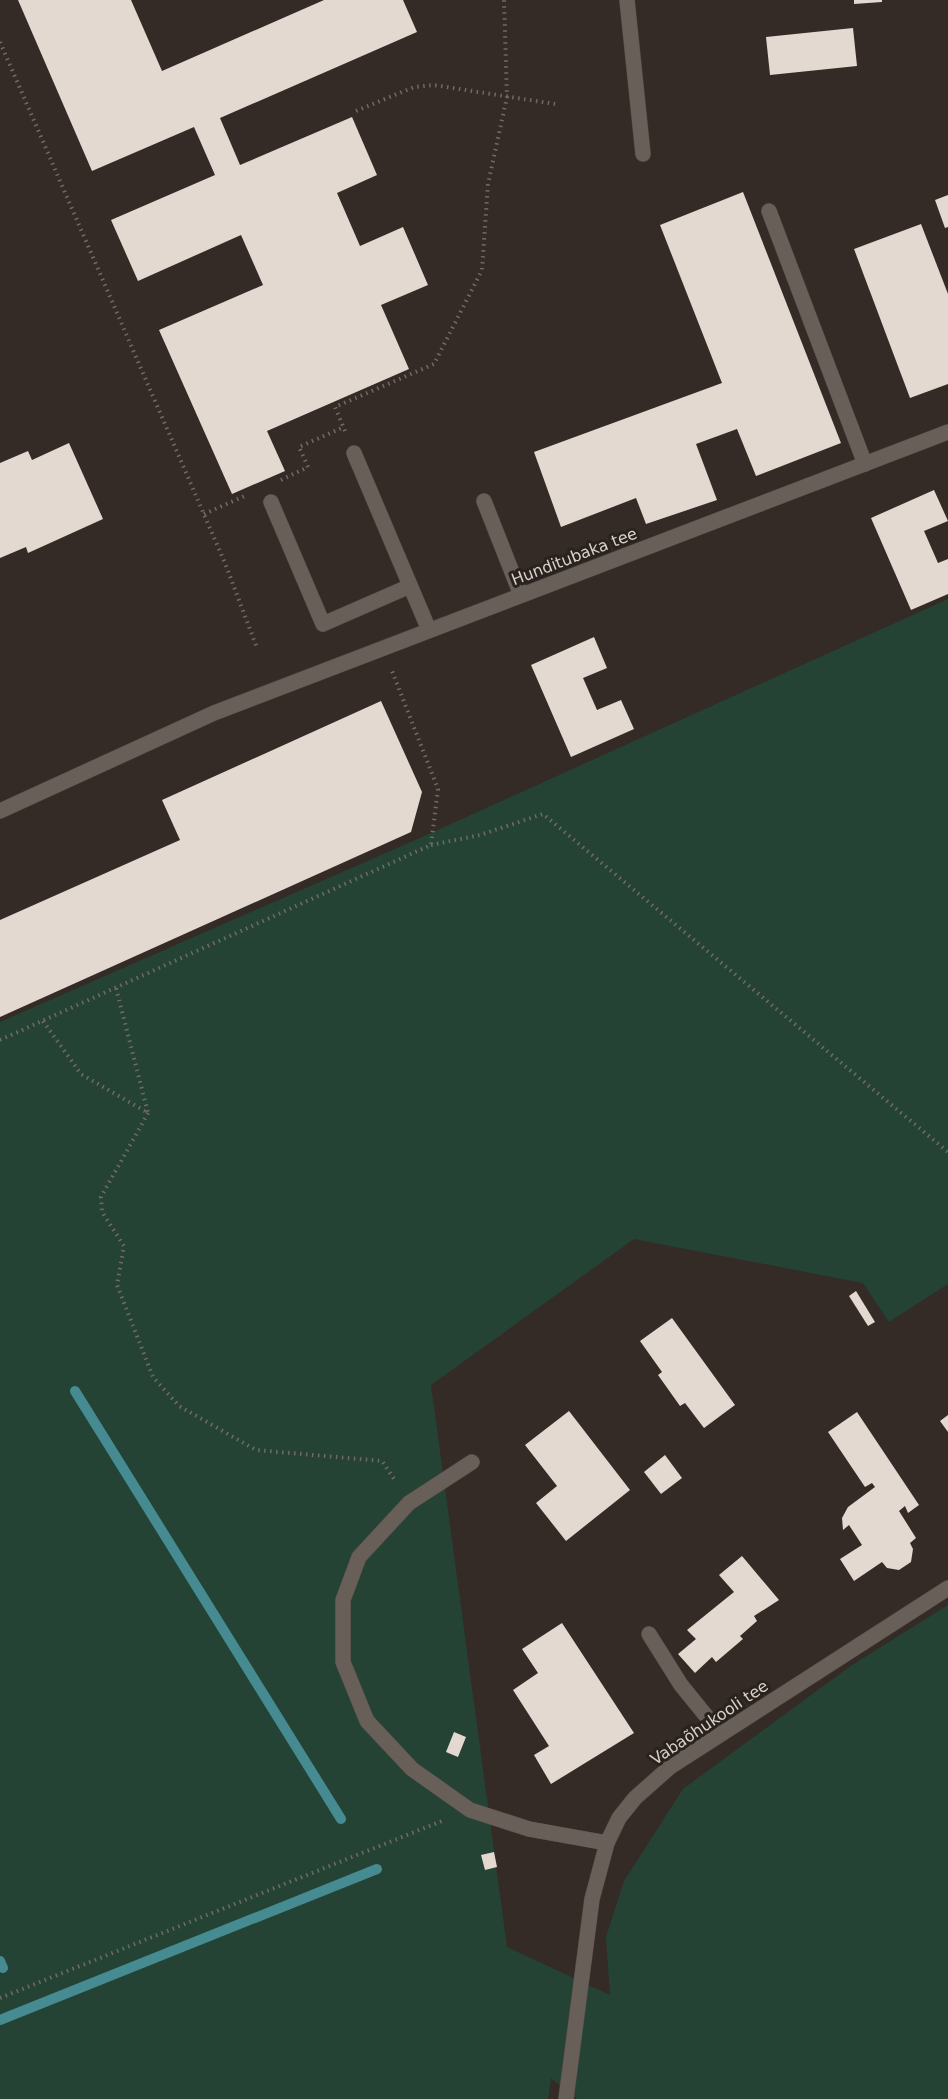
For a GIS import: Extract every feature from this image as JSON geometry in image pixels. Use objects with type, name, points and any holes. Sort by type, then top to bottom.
[{"type":"street","points":[[627,0],[643,154]]},
{"type":"street","points":[[769,212],[865,464]]},
{"type":"street","name":"Hunditubaka tee","points":[[0,812],[214,713],[948,432]]},
{"type":"street","points":[[354,453],[429,630]]},
{"type":"street","points":[[484,501],[521,595]]},
{"type":"street","points":[[271,502],[323,624],[411,586]]},
{"type":"street","points":[[472,1462],[409,1503],[359,1557],[343,1600],[343,1662],[367,1721],[412,1769],[470,1810],[529,1829],[607,1843]]},
{"type":"street","name":"Vabaõhukooli tee","points":[[566,2099],[592,1899],[607,1843],[619,1818],[635,1798],[670,1767],[948,1588]]},
{"type":"street","points":[[649,1634],[681,1685],[720,1733]]},
{"type":"path","points":[[354,453],[334,407],[434,364],[482,270],[488,184],[507,97],[504,0]]},
{"type":"path","points":[[0,42],[225,563],[257,648]]},
{"type":"path","points":[[356,111],[414,87],[434,85],[555,104]]},
{"type":"path","points":[[276,482],[308,467],[299,447],[344,428]]},
{"type":"path","points":[[204,514],[255,491]]},
{"type":"path","points":[[383,648],[438,789],[430,845]]},
{"type":"path","points":[[0,1041],[430,845],[480,835],[543,814],[948,1152]]},
{"type":"path","points":[[116,988],[148,1113],[101,1197],[102,1212],[124,1246],[117,1285],[153,1377],[179,1406],[256,1450],[382,1461],[409,1503]]},
{"type":"path","points":[[43,1021],[81,1074],[148,1113]]},
{"type":"path","points":[[0,1998],[470,1810]]},
{"type":"green space","points":[[948,599],[948,1284],[889,1322],[863,1283],[634,1239],[431,1385],[507,1947],[610,1995],[606,1937],[624,1881],[683,1789],[852,1665],[948,1605],[948,2099],[577,2099],[551,2078],[548,2099],[0,2099],[0,1022],[420,838]]},
{"type":"building","points":[[18,0],[131,0],[162,71],[324,0],[403,0],[417,32],[220,118],[240,165],[352,117],[377,175],[337,193],[360,246],[403,227],[428,285],[381,305],[409,369],[267,431],[285,471],[232,494],[159,330],[263,285],[241,235],[138,281],[111,220],[215,175],[194,127],[92,171]]},
{"type":"building","points":[[854,0],[882,0],[882,2],[854,4]]},
{"type":"building","points":[[853,28],[857,66],[770,75],[766,37]]},
{"type":"building","points":[[743,192],[841,443],[756,476],[737,429],[696,444],[717,500],[646,524],[636,498],[561,527],[534,452],[722,383],[660,225]]},
{"type":"building","points":[[948,195],[948,227],[945,228],[935,200]]},
{"type":"building","points":[[921,224],[948,294],[948,384],[910,398],[854,249]]},
{"type":"building","points":[[69,443],[103,519],[28,553],[26,547],[0,558],[0,463],[28,451],[32,460]]},
{"type":"building","points":[[934,490],[948,521],[924,531],[938,563],[948,559],[948,594],[911,610],[871,518]]},
{"type":"building","points":[[594,637],[607,668],[583,678],[597,710],[621,700],[634,729],[571,757],[531,665]]},
{"type":"building","points":[[381,701],[422,792],[411,832],[0,1017],[0,920],[180,840],[162,800]]},
{"type":"building","points":[[856,1291],[875,1322],[868,1326],[849,1296]]},
{"type":"building","points":[[672,1318],[735,1405],[704,1428],[685,1403],[680,1406],[658,1375],[662,1372],[640,1341]]},
{"type":"building","points":[[569,1411],[630,1490],[566,1541],[536,1503],[557,1486],[525,1445]]},
{"type":"building","points":[[857,1412],[919,1505],[908,1513],[905,1506],[899,1511],[916,1538],[910,1543],[913,1549],[911,1562],[899,1570],[887,1568],[882,1562],[854,1581],[840,1559],[862,1545],[849,1525],[843,1530],[842,1518],[848,1507],[875,1487],[872,1483],[865,1487],[828,1432]]},
{"type":"building","points":[[948,1415],[948,1432],[940,1421]]},
{"type":"building","points":[[665,1455],[682,1478],[661,1494],[644,1472]]},
{"type":"building","points":[[742,1556],[779,1600],[754,1616],[757,1621],[740,1636],[743,1639],[716,1662],[712,1657],[695,1673],[678,1654],[696,1639],[687,1630],[734,1592],[719,1575]]},
{"type":"building","points":[[562,1623],[634,1733],[551,1784],[534,1755],[549,1746],[513,1690],[538,1673],[522,1649]]},
{"type":"building","points":[[454,1732],[466,1737],[458,1757],[446,1752]]},
{"type":"building","points":[[494,1852],[497,1867],[485,1870],[481,1855]]},
{"type":"waterway","points":[[75,1391],[341,1819]]},
{"type":"waterway","points":[[0,2020],[377,1869]]},
{"type":"waterway","points":[[0,1961],[3,1968]]}]
